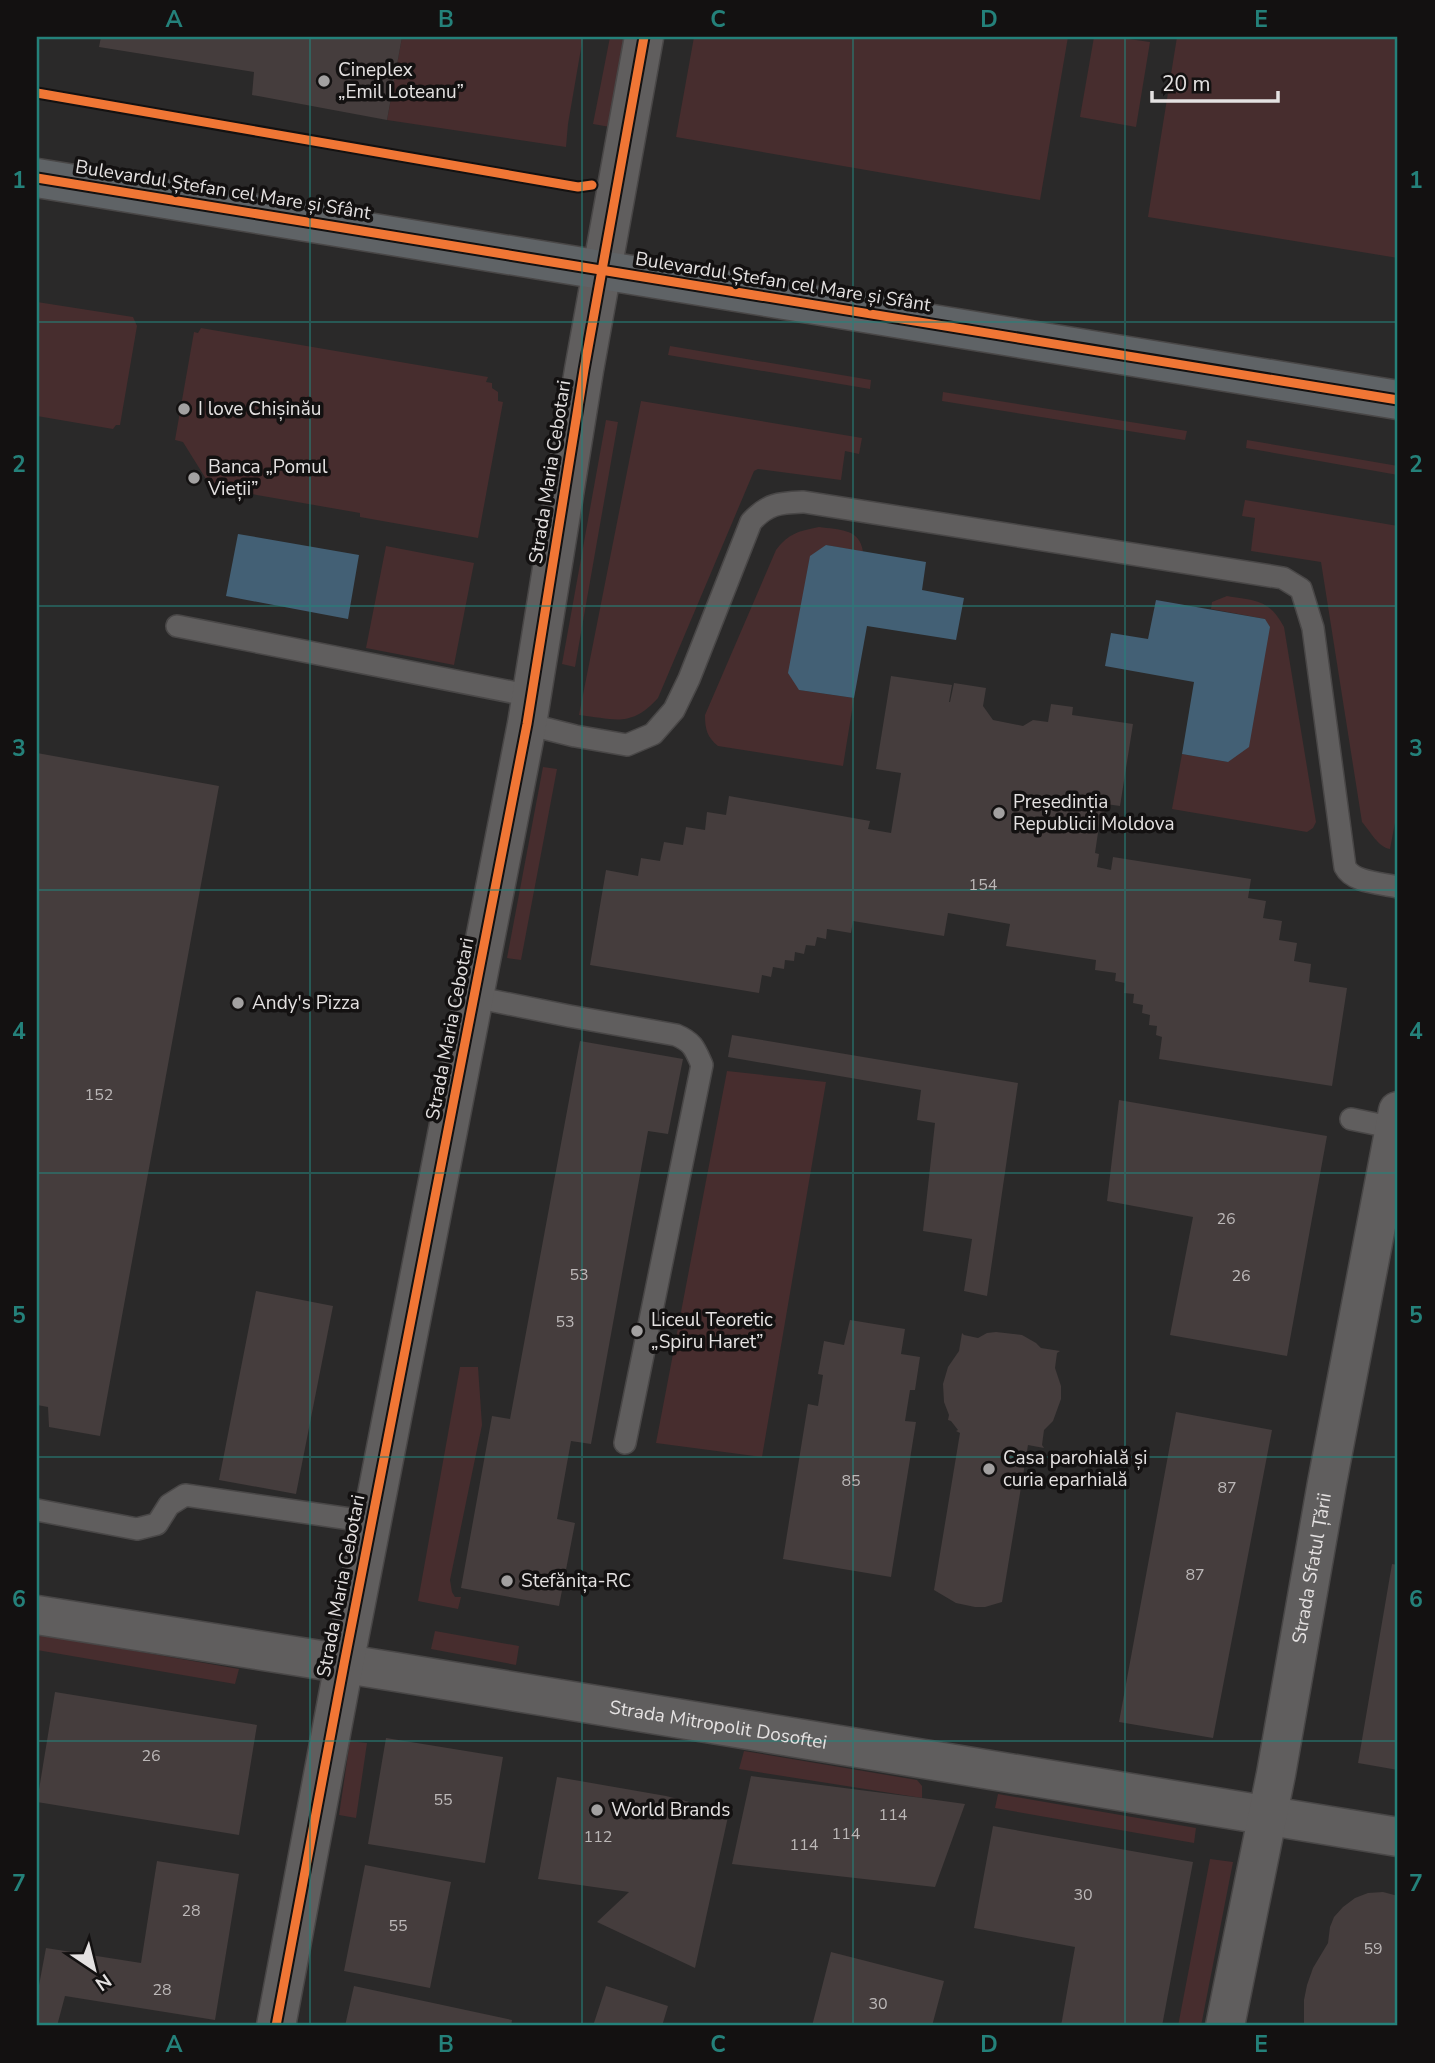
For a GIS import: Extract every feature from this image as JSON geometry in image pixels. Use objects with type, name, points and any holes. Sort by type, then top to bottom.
[{"type":"main road","name":"Bulevardul Ștefan cel Mare și Sfânt","points":[[37,178],[1398,400]]},
{"type":"street","name":"Strada Maria Cebotari","points":[[276,2026],[371,1522],[530,710],[582,384],[644,37]]},
{"type":"street","name":"Strada Sfatul Țării","points":[[1225,2026],[1276,1774],[1397,1120]]},
{"type":"street","name":"Strada Mitropolit Dosoftei","points":[[37,1615],[1398,1837]]},
{"type":"lane","points":[[177,626],[530,710],[628,745],[653,734],[674,710],[689,679],[751,522],[760,512],[778,503],[804,502],[1283,578],[1301,589],[1313,628],[1345,867],[1349,874],[1356,878],[1398,887]]},
{"type":"lane","points":[[474,997],[676,1035],[688,1040],[702,1065],[625,1443]]},
{"type":"lane","points":[[1351,1119],[1397,1120]]},
{"type":"lane","points":[[37,1510],[137,1529],[157,1524],[169,1505],[185,1495],[371,1522]]},
{"type":"shaded area","points":[[402,37],[583,37],[566,147],[387,120]]},
{"type":"shaded area","points":[[610,37],[626,37],[610,127],[593,124]]},
{"type":"shaded area","points":[[694,37],[1068,37],[1040,200],[676,137]]},
{"type":"shaded area","points":[[1094,37],[1150,42],[1136,127],[1080,117]]},
{"type":"shaded area","points":[[1177,37],[1398,37],[1398,258],[1148,217]]},
{"type":"shaded area","points":[[37,302],[133,317],[137,326],[120,425],[113,429],[37,416]]},
{"type":"shaded area","points":[[201,328],[488,377],[486,382],[492,383],[492,388],[498,392],[498,401],[503,402],[478,538],[360,517],[360,513],[211,487],[183,442],[175,440],[194,332],[198,333]]},
{"type":"shaded area","points":[[670,346],[871,380],[870,389],[668,355]]},
{"type":"shaded area","points":[[943,392],[1187,431],[1185,440],[942,401]]},
{"type":"shaded area","points":[[641,401],[862,438],[859,454],[845,451],[841,480],[758,469],[754,471],[658,698],[631,718],[579,715]]},
{"type":"shaded area","points":[[606,420],[618,422],[575,667],[562,664]]},
{"type":"shaded area","points":[[1247,440],[1398,466],[1398,475],[1246,448]]},
{"type":"shaded area","points":[[1245,500],[1398,526],[1398,807],[1390,849],[1378,842],[1362,822],[1321,562],[1251,551],[1255,518],[1242,516]]},
{"type":"shaded area","points":[[819,527],[853,534],[858,538],[863,552],[826,545],[799,690],[854,698],[843,766],[718,746],[707,732],[705,715],[776,550],[795,534]]},
{"type":"shaded area","points":[[386,546],[474,563],[454,665],[366,648]]},
{"type":"shaded area","points":[[1227,596],[1267,606],[1284,627],[1316,822],[1307,832],[1172,809],[1182,754],[1228,762],[1265,619],[1211,609],[1212,602]]},
{"type":"shaded area","points":[[543,767],[557,769],[521,960],[507,958]]},
{"type":"shaded area","points":[[727,1071],[826,1082],[762,1457],[656,1443]]},
{"type":"shaded area","points":[[460,1367],[478,1367],[482,1425],[450,1580],[455,1597],[461,1597],[458,1609],[418,1601]]},
{"type":"shaded area","points":[[435,1631],[519,1646],[516,1665],[431,1649]]},
{"type":"shaded area","points":[[37,1634],[239,1669],[235,1684],[37,1650]]},
{"type":"shaded area","points":[[350,1741],[367,1743],[356,1818],[339,1815]]},
{"type":"shaded area","points":[[744,1751],[917,1780],[922,1786],[922,1798],[739,1769]]},
{"type":"shaded area","points":[[998,1794],[1196,1828],[1194,1843],[995,1808]]},
{"type":"shaded area","points":[[1210,1859],[1233,1862],[1201,2026],[1178,2026]]},
{"type":"water","points":[[238,534],[359,555],[348,619],[226,596]]},
{"type":"water","points":[[826,545],[926,562],[922,590],[964,598],[956,640],[867,626],[854,698],[799,690],[788,673],[810,556]]},
{"type":"water","points":[[1156,600],[1265,619],[1270,627],[1249,747],[1228,762],[1182,754],[1194,682],[1105,666],[1111,633],[1148,639]]},
{"type":"building","name":"Cineplex „Emil Loteanu”","points":[[101,37],[402,37],[387,120],[252,95],[254,72],[99,47]]},
{"type":"building","points":[[891,676],[952,685],[949,702],[954,683],[986,688],[983,706],[993,720],[1023,726],[1033,720],[1048,722],[1051,704],[1073,707],[1072,715],[1133,724],[1120,806],[1106,804],[1103,819],[1100,819],[1095,853],[1099,854],[1097,867],[1111,870],[1113,857],[1251,879],[1248,898],[1266,901],[1263,918],[1282,921],[1279,940],[1297,943],[1294,961],[1311,964],[1309,982],[1347,988],[1332,1086],[1159,1059],[1162,1037],[1156,1035],[1157,1026],[1149,1025],[1150,1015],[1142,1013],[1143,1005],[1133,1003],[1134,994],[1124,993],[1125,983],[1115,981],[1116,973],[1095,970],[1096,960],[1006,946],[1010,924],[948,913],[944,936],[853,921],[851,933],[827,929],[826,939],[817,937],[815,946],[806,945],[804,954],[795,952],[794,961],[785,960],[784,969],[773,967],[771,977],[762,975],[759,993],[590,965],[606,870],[638,876],[641,858],[660,861],[664,842],[683,845],[686,827],[705,830],[707,812],[726,815],[729,796],[870,821],[868,829],[891,833],[901,773],[876,769]]},
{"type":"building","points":[[37,753],[219,786],[100,1436],[49,1427],[48,1407],[37,1405]]},
{"type":"building","points":[[732,1035],[1018,1083],[987,1296],[964,1291],[972,1239],[923,1231],[935,1123],[917,1120],[921,1090],[728,1057]]},
{"type":"building","points":[[580,1041],[683,1059],[668,1134],[648,1131],[591,1444],[571,1441],[557,1519],[575,1523],[559,1606],[461,1588],[492,1416],[510,1419]]},
{"type":"building","points":[[1119,1100],[1327,1136],[1287,1356],[1170,1335],[1193,1217],[1107,1201]]},
{"type":"building","points":[[256,1291],[333,1306],[296,1494],[219,1480]]},
{"type":"building","points":[[850,1320],[905,1329],[901,1354],[920,1357],[915,1390],[910,1390],[905,1421],[916,1422],[891,1577],[783,1559],[808,1404],[818,1406],[823,1375],[818,1374],[824,1341],[844,1345]]},
{"type":"building","name":"Casa parohială și curia eparhială","points":[[996,1332],[1022,1335],[1041,1348],[1060,1351],[1057,1353],[1055,1368],[1061,1386],[1061,1399],[1053,1421],[1044,1430],[1044,1448],[1028,1445],[1002,1602],[975,1607],[956,1603],[934,1590],[960,1433],[948,1420],[943,1384],[948,1367],[959,1351],[962,1333],[978,1338]]},
{"type":"building","points":[[1176,1412],[1272,1430],[1213,1738],[1119,1722]]},
{"type":"building","points":[[1392,1564],[1398,1565],[1398,1770],[1358,1763]]},
{"type":"building","points":[[55,1692],[257,1725],[239,1835],[37,1802]]},
{"type":"building","points":[[386,1738],[503,1757],[485,1863],[368,1844]]},
{"type":"building","points":[[751,1776],[965,1804],[935,1887],[732,1864]]},
{"type":"building","points":[[557,1777],[666,1796],[729,1812],[695,1968],[597,1922],[629,1892],[538,1879]]},
{"type":"building","points":[[993,1826],[1193,1862],[1162,2026],[1061,2026],[1075,1947],[974,1928]]},
{"type":"building","points":[[157,1861],[239,1874],[215,2020],[65,1996],[57,2026],[37,2026],[37,1996],[46,1948],[141,1963]]},
{"type":"building","points":[[365,1865],[451,1882],[430,1988],[344,1971]]},
{"type":"building","points":[[1383,1892],[1398,1896],[1398,2026],[1304,2026],[1307,1985],[1313,1968],[1328,1943],[1334,1917],[1355,1898],[1368,1893]]},
{"type":"building","points":[[831,1952],[944,1981],[932,2026],[812,2026]]},
{"type":"building","points":[[354,1986],[512,2020],[511,2026],[345,2026]]},
{"type":"building","points":[[606,1986],[668,2006],[662,2026],[593,2026]]},
{"type":"cycle path","points":[[276,2026],[527,724],[584,370],[644,37]]},
{"type":"cycle path","points":[[37,93],[578,187],[592,185]]},
{"type":"cycle path","points":[[37,178],[1398,400]]},
{"type":"place","name":"Cineplex „Emil Loteanu”","points":[[324,81]]},
{"type":"place","name":"I love Chișinău","points":[[184,409]]},
{"type":"place","name":"Banca „Pomul Vieții”","points":[[194,478]]},
{"type":"place","name":"Președinția Republicii Moldova","points":[[999,813]]},
{"type":"place","name":"Andy's Pizza","points":[[238,1003]]},
{"type":"place","name":"Liceul Teoretic „Spiru Haret”","points":[[637,1331]]},
{"type":"place","name":"Casa parohială și curia eparhială","points":[[989,1469]]},
{"type":"place","name":"Stefănița-RC","points":[[507,1581]]},
{"type":"place","name":"World Brands","points":[[597,1810]]}]
